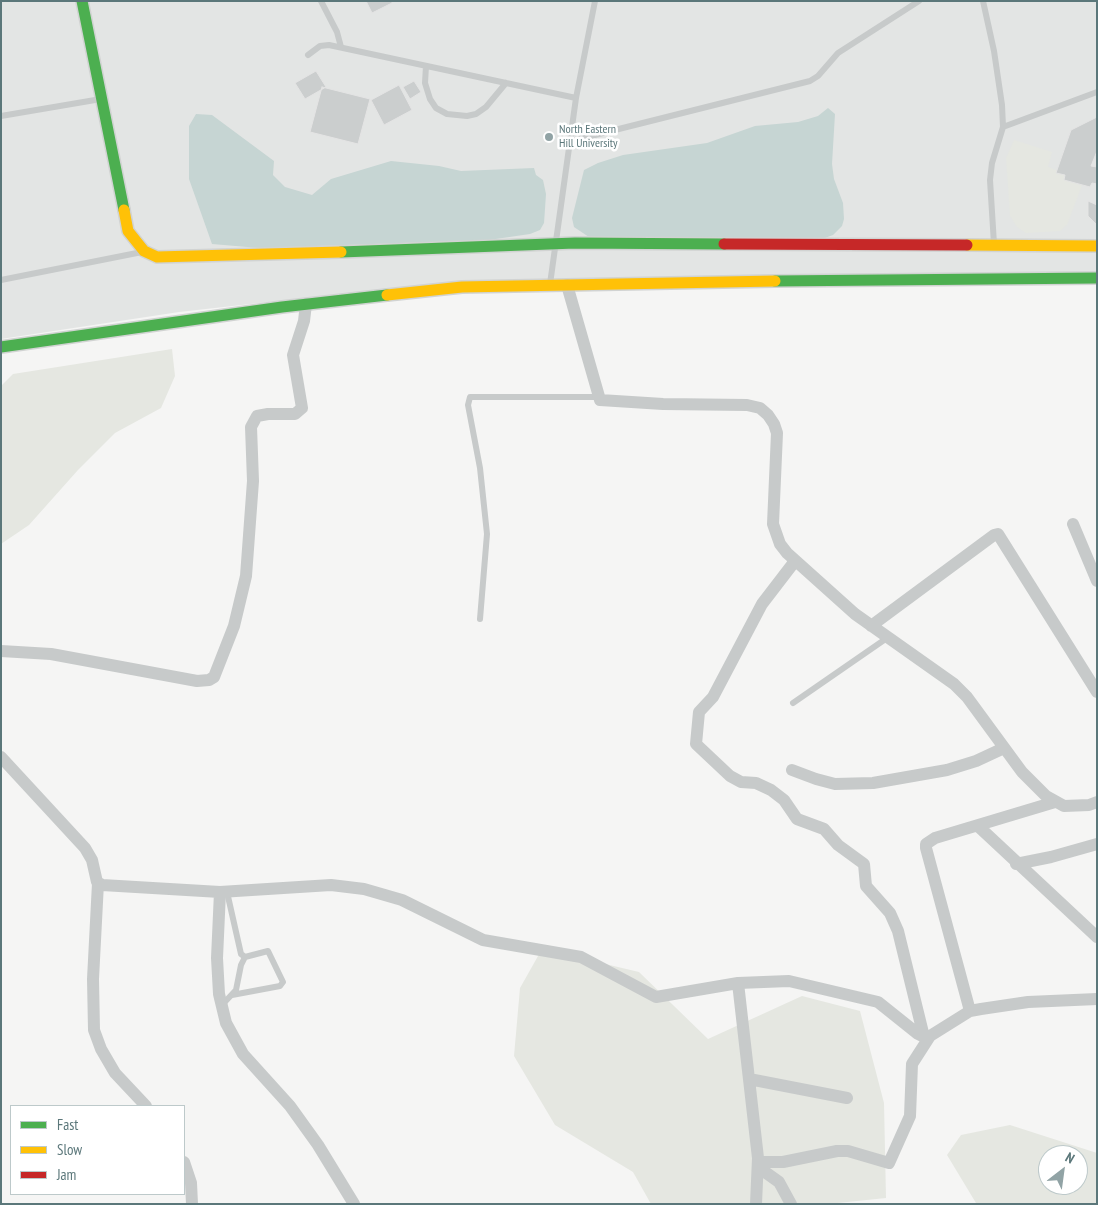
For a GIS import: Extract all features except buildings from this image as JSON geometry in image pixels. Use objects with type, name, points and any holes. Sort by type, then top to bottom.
[{"type":"street","points":[[82,1],[128,231],[144,252],[156,257],[173,258],[554,244],[1097,246]]},
{"type":"street","points":[[1,347],[306,304],[462,287],[1097,278]]},
{"type":"street","points":[[567,285],[598,397],[602,400],[624,402],[747,405],[760,408],[774,424],[776,433],[773,524],[780,544],[795,561],[829,592],[871,626],[954,684],[967,697],[1032,784],[1055,802],[1073,807],[1097,802]]},
{"type":"street","points":[[1,651],[51,654],[197,681],[210,680],[214,677],[234,626],[246,576],[252,481],[250,426],[257,416],[295,414],[302,408],[293,354],[304,321],[306,304]]},
{"type":"street","points":[[1073,524],[1097,581]]},
{"type":"street","points":[[871,626],[994,535],[998,534],[1097,692]]},
{"type":"street","points":[[795,561],[762,604],[713,697],[699,712],[696,744],[730,776],[741,782],[756,783],[771,790],[784,800],[797,819],[824,830],[838,845],[864,864],[866,886],[890,913],[898,931],[927,1036]]},
{"type":"street","points":[[792,770],[835,784],[873,783],[947,770],[976,761],[1004,748]]},
{"type":"street","points":[[1,757],[85,848],[92,860],[98,883],[93,987],[94,1030],[100,1049],[115,1073],[145,1105]]},
{"type":"street","points":[[970,1011],[926,848],[930,840],[1055,802]]},
{"type":"street","points":[[978,826],[1016,864],[1097,936]]},
{"type":"street","points":[[1016,864],[1097,844]]},
{"type":"street","points":[[98,883],[224,892],[331,885],[364,888],[402,900],[483,940],[581,957],[656,997],[738,983],[789,981],[868,998],[886,1006],[918,1034],[927,1036]]},
{"type":"street","points":[[224,892],[217,958],[226,1024],[243,1054],[290,1106],[318,1145],[354,1204]]},
{"type":"street","points":[[738,983],[758,1165],[756,1204]]},
{"type":"street","points":[[758,1165],[837,1151],[848,1151],[889,1163],[910,1116],[912,1064],[927,1036],[970,1011],[1028,1002],[1097,1000]]},
{"type":"street","points":[[749,1079],[847,1098]]},
{"type":"street","points":[[185,1165],[191,1183],[192,1204]]},
{"type":"street","points":[[758,1165],[779,1182],[791,1204]]},
{"type":"lane","points":[[321,1],[337,32],[341,47]]},
{"type":"lane","points":[[550,285],[554,244],[576,98],[595,1]]},
{"type":"lane","points":[[571,140],[810,81],[818,76],[838,53],[919,1]]},
{"type":"lane","points":[[983,1],[994,51],[1002,105],[1003,127],[992,163],[990,180],[994,246]]},
{"type":"lane","points":[[308,55],[324,45],[341,47],[576,98]]},
{"type":"lane","points":[[426,66],[425,83],[430,99],[436,108],[448,114],[467,116],[476,114],[486,107],[506,83]]},
{"type":"lane","points":[[1003,127],[1097,92]]},
{"type":"lane","points":[[1,116],[101,99]]},
{"type":"lane","points":[[1,280],[144,252]]},
{"type":"lane","points":[[480,620],[487,534],[480,468],[468,405],[470,397],[598,397]]},
{"type":"lane","points":[[793,703],[887,638]]},
{"type":"lane","points":[[224,892],[241,954],[246,957],[268,951],[283,984],[232,995]]},
{"type":"lane","points":[[222,1005],[232,995],[246,957]]},
{"type":"shaded area","name":"North Eastern Hill University","points":[[1,1],[1097,1],[1097,273],[439,283],[179,312],[1,339]]},
{"type":"shaded area","points":[[828,108],[835,114],[832,164],[834,179],[843,203],[844,219],[842,226],[833,235],[822,239],[589,237],[574,227],[572,218],[584,170],[598,163],[623,155],[707,143],[755,126],[798,122],[818,116]]},
{"type":"shaded area","points":[[196,114],[212,115],[274,161],[273,175],[285,187],[312,195],[331,179],[391,161],[439,166],[461,171],[534,168],[536,175],[543,180],[546,194],[544,223],[540,230],[530,234],[489,240],[259,248],[212,244],[189,179],[189,126]]},
{"type":"shaded area","points":[[1014,140],[1052,152],[1048,167],[1084,180],[1067,225],[1060,231],[1026,233],[1017,227],[1010,216],[1006,158]]},
{"type":"shaded area","points":[[172,349],[175,376],[161,408],[115,433],[78,470],[29,525],[1,544],[1,386],[13,374]]},
{"type":"shaded area","points":[[542,949],[639,972],[708,1039],[802,996],[860,1011],[884,1103],[886,1198],[828,1204],[651,1204],[633,1172],[555,1125],[514,1056],[520,988]]},
{"type":"shaded area","points":[[1010,1125],[1072,1145],[1038,1145],[1038,1195],[1088,1195],[1088,1150],[1097,1153],[1097,1204],[976,1203],[947,1155],[961,1135]]},
{"type":"traffic: fast","points":[[82,1],[124,210]]},
{"type":"traffic: fast","points":[[341,252],[575,243],[724,244]]},
{"type":"traffic: fast","points":[[775,281],[1097,278]]},
{"type":"traffic: fast","points":[[1,347],[282,307],[387,295]]},
{"type":"traffic: slow","points":[[124,210],[128,231],[144,251],[157,257],[341,252]]},
{"type":"traffic: slow","points":[[967,245],[1097,246]]},
{"type":"traffic: slow","points":[[387,295],[462,287],[775,281]]},
{"type":"traffic: jam","points":[[724,244],[967,245]]},
{"type":"place","name":"North Eastern Hill University","points":[[549,137]]}]
